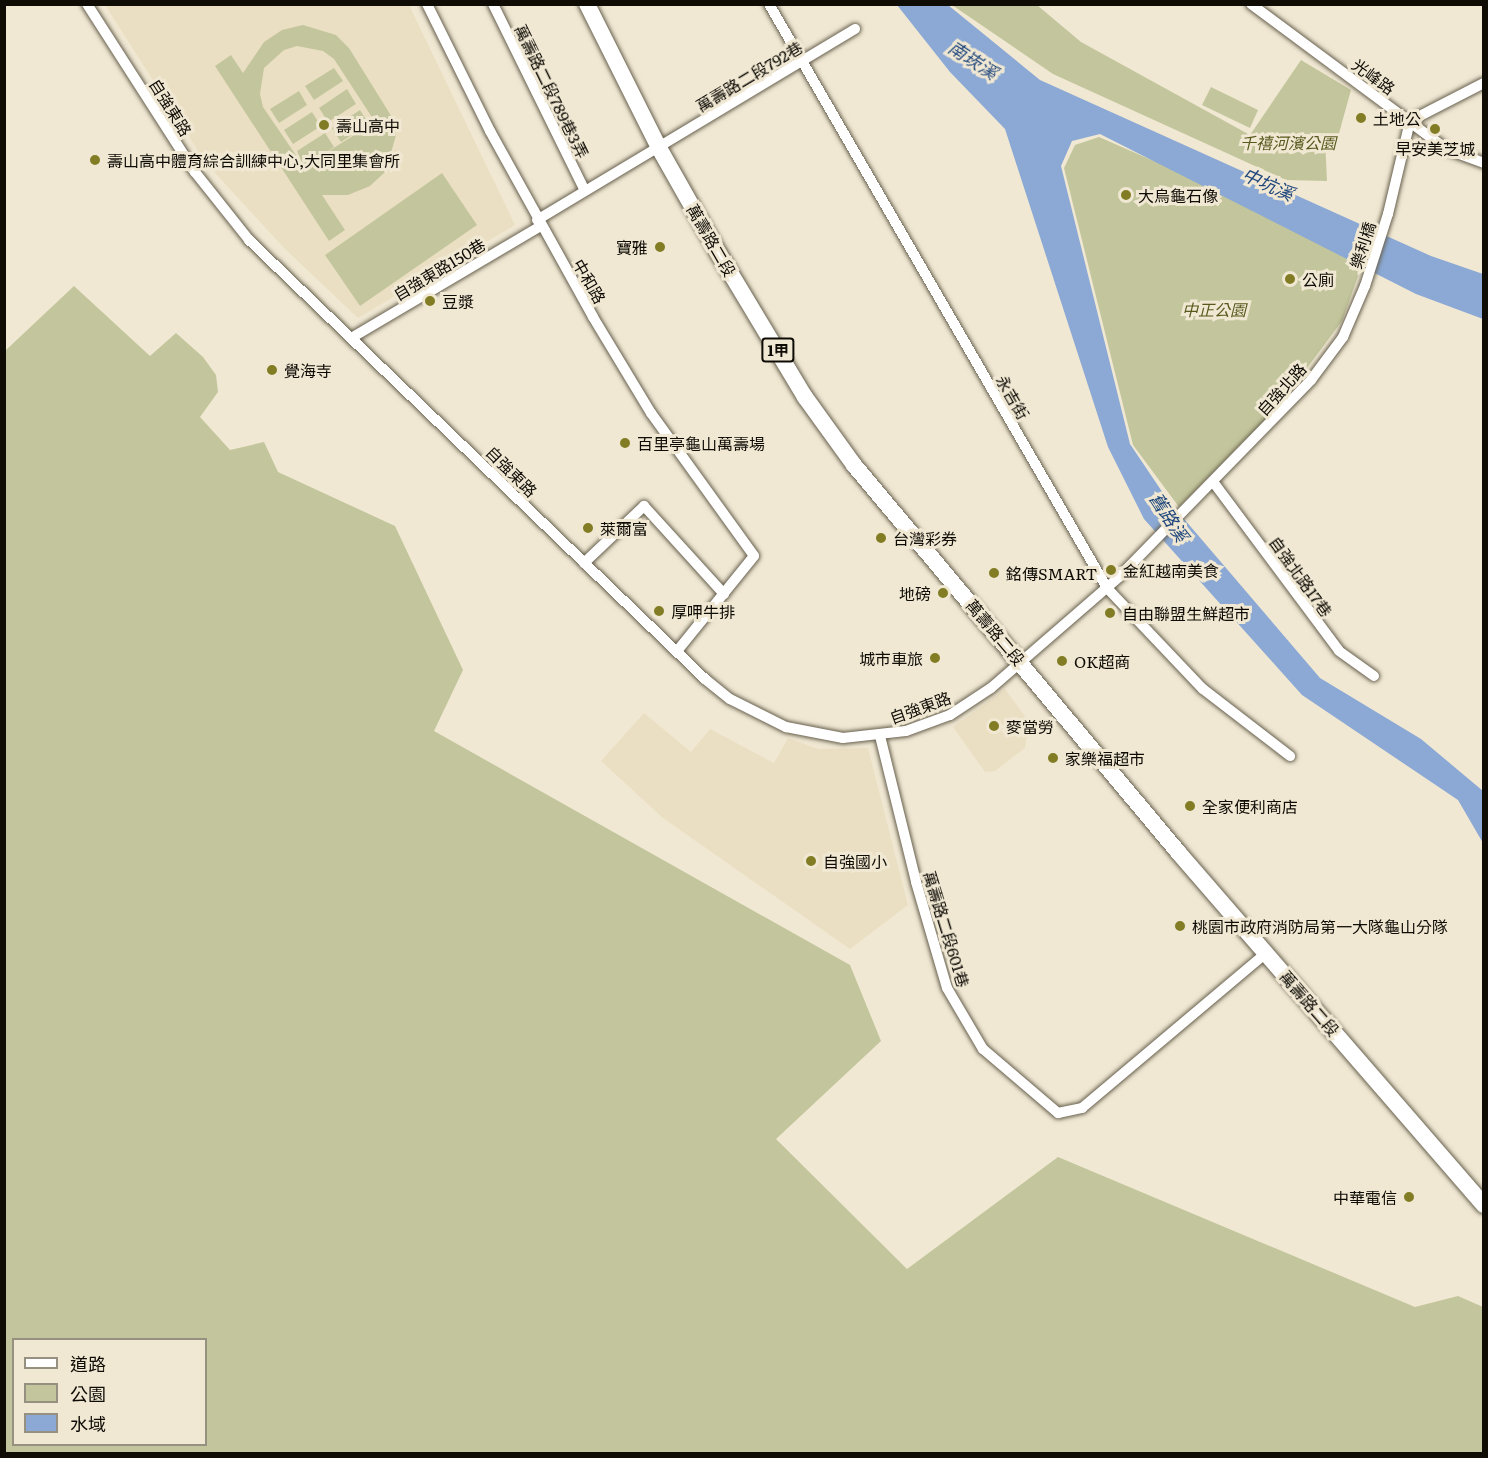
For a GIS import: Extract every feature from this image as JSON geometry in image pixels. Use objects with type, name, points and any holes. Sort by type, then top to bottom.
[{"type":"main road","name":"萬壽路二段","points":[[586,4],[659,148],[806,397],[854,465],[1266,953],[1484,1205]]},
{"type":"street","name":"自強東路","points":[[87,4],[222,208],[249,240],[353,337],[584,563],[730,699],[786,728],[843,738],[880,736],[950,715],[991,688],[1020,661]]},
{"type":"street","name":"中和路","points":[[427,4],[539,223],[651,412],[754,556],[724,594]]},
{"type":"street","name":"萬壽路二段789巷3弄","points":[[493,4],[585,191]]},
{"type":"street","name":"永吉街","points":[[769,4],[1107,588],[1203,689],[1290,756]]},
{"type":"street","name":"光峰路","points":[[1251,4],[1446,149],[1484,163]]},
{"type":"street","name":"萬壽路二段792巷","points":[[585,191],[855,29]]},
{"type":"street","points":[[1410,121],[1484,83]]},
{"type":"street","name":"樂利橋","points":[[1365,286],[1388,214],[1410,121]]},
{"type":"street","name":"自強東路150巷","points":[[353,337],[539,223],[585,191]]},
{"type":"street","name":"自強北路","points":[[1107,588],[1214,483],[1311,380],[1335,349],[1365,286]]},
{"type":"street","name":"自強北路17巷","points":[[1214,483],[1339,651],[1374,676]]},
{"type":"street","points":[[584,563],[644,506],[724,594],[677,651]]},
{"type":"street","points":[[1020,661],[1107,588]]},
{"type":"street","name":"萬壽路二段601巷","points":[[880,736],[916,882],[947,988],[983,1049],[1058,1113],[1082,1108],[1266,953]]},
{"type":"shaded area","name":"壽山高中","points":[[105,5],[409,5],[515,225],[358,318],[284,248],[205,162]]},
{"type":"shaded area","points":[[1005,689],[1029,722],[1025,748],[995,771],[985,772],[953,727]]},
{"type":"shaded area","name":"自強國小","points":[[644,713],[691,752],[710,729],[774,763],[788,738],[818,749],[868,748],[908,905],[850,949],[663,818],[601,761]]},
{"type":"green space","name":"千禧河濱公園","points":[[952,5],[1037,5],[1081,42],[1250,135],[1301,60],[1351,90],[1338,137],[1325,139],[1327,181],[1286,180],[1053,74]]},
{"type":"green space","points":[[303,25],[336,35],[349,48],[390,114],[396,135],[386,171],[370,186],[348,195],[322,195],[345,230],[329,241],[215,66],[231,55],[243,73],[264,42],[282,30]],"holes":[[[297,46],[323,51],[334,59],[375,122],[308,164],[334,147],[325,133],[297,151],[304,167],[263,107],[260,94],[264,68],[284,50]]]},
{"type":"green space","points":[[334,68],[343,81],[314,100],[305,86]]},
{"type":"green space","points":[[1211,87],[1258,110],[1250,128],[1202,105]]},
{"type":"green space","points":[[347,89],[356,104],[328,122],[319,108]]},
{"type":"green space","points":[[299,91],[307,105],[279,123],[270,109]]},
{"type":"green space","points":[[360,110],[369,124],[341,142],[332,128]]},
{"type":"green space","points":[[312,112],[321,126],[293,144],[284,130]]},
{"type":"green space","name":"中正公園","points":[[1099,137],[1366,254],[1342,321],[1281,403],[1179,507],[1133,445],[1064,168],[1075,145]]},
{"type":"green space","points":[[442,173],[477,225],[360,306],[325,255]]},
{"type":"green space","points":[[74,286],[150,356],[176,333],[203,357],[216,375],[218,392],[200,417],[230,450],[264,442],[278,472],[395,526],[463,670],[434,731],[850,965],[881,1041],[776,1139],[907,1269],[1058,1157],[1415,1307],[1458,1296],[1483,1307],[1483,1453],[5,1453],[5,351]]},
{"type":"water","points":[[897,5],[948,5],[1040,80],[1431,256],[1483,274],[1483,319],[1416,294],[1100,134],[1072,141],[1061,166],[1130,444],[1167,499],[1320,678],[1421,739],[1483,791],[1483,843],[1458,800],[1302,695],[1144,519],[1108,447],[1005,129],[950,72]]},
{"type":"place","name":"土地公","points":[[1361,118]]},
{"type":"place","name":"壽山高中","points":[[324,125]]},
{"type":"place","name":"早安美芝城","points":[[1435,129]]},
{"type":"place","name":"壽山高中體育綜合訓練中心,大同里集會所","points":[[95,160]]},
{"type":"place","name":"大烏龜石像","points":[[1126,195]]},
{"type":"place","name":"寶雅","points":[[660,247]]},
{"type":"place","name":"公廁","points":[[1290,279]]},
{"type":"place","name":"豆漿","points":[[430,301]]},
{"type":"place","name":"覺海寺","points":[[272,370]]},
{"type":"place","name":"百里亭龜山萬壽場","points":[[625,443]]},
{"type":"place","name":"萊爾富","points":[[588,528]]},
{"type":"place","name":"台灣彩券","points":[[881,538]]},
{"type":"place","name":"金紅越南美食","points":[[1111,570]]},
{"type":"place","name":"銘傳SMART","points":[[994,573]]},
{"type":"place","name":"地磅","points":[[943,593]]},
{"type":"place","name":"厚呷牛排","points":[[659,611]]},
{"type":"place","name":"自由聯盟生鮮超市","points":[[1110,613]]},
{"type":"place","name":"城市車旅","points":[[935,658]]},
{"type":"place","name":"OK超商","points":[[1062,661]]},
{"type":"place","name":"麥當勞","points":[[994,726]]},
{"type":"place","name":"家樂福超市","points":[[1053,758]]},
{"type":"place","name":"全家便利商店","points":[[1190,806]]},
{"type":"place","name":"自強國小","points":[[811,861]]},
{"type":"place","name":"桃園市政府消防局第一大隊龜山分隊","points":[[1180,926]]},
{"type":"place","name":"中華電信","points":[[1409,1197]]},
{"type":"water label","name":"南崁溪","points":[[973,60]]},
{"type":"water label","name":"中坑溪","points":[[1268,184]]},
{"type":"water label","name":"舊路溪","points":[[1169,517]]}]
